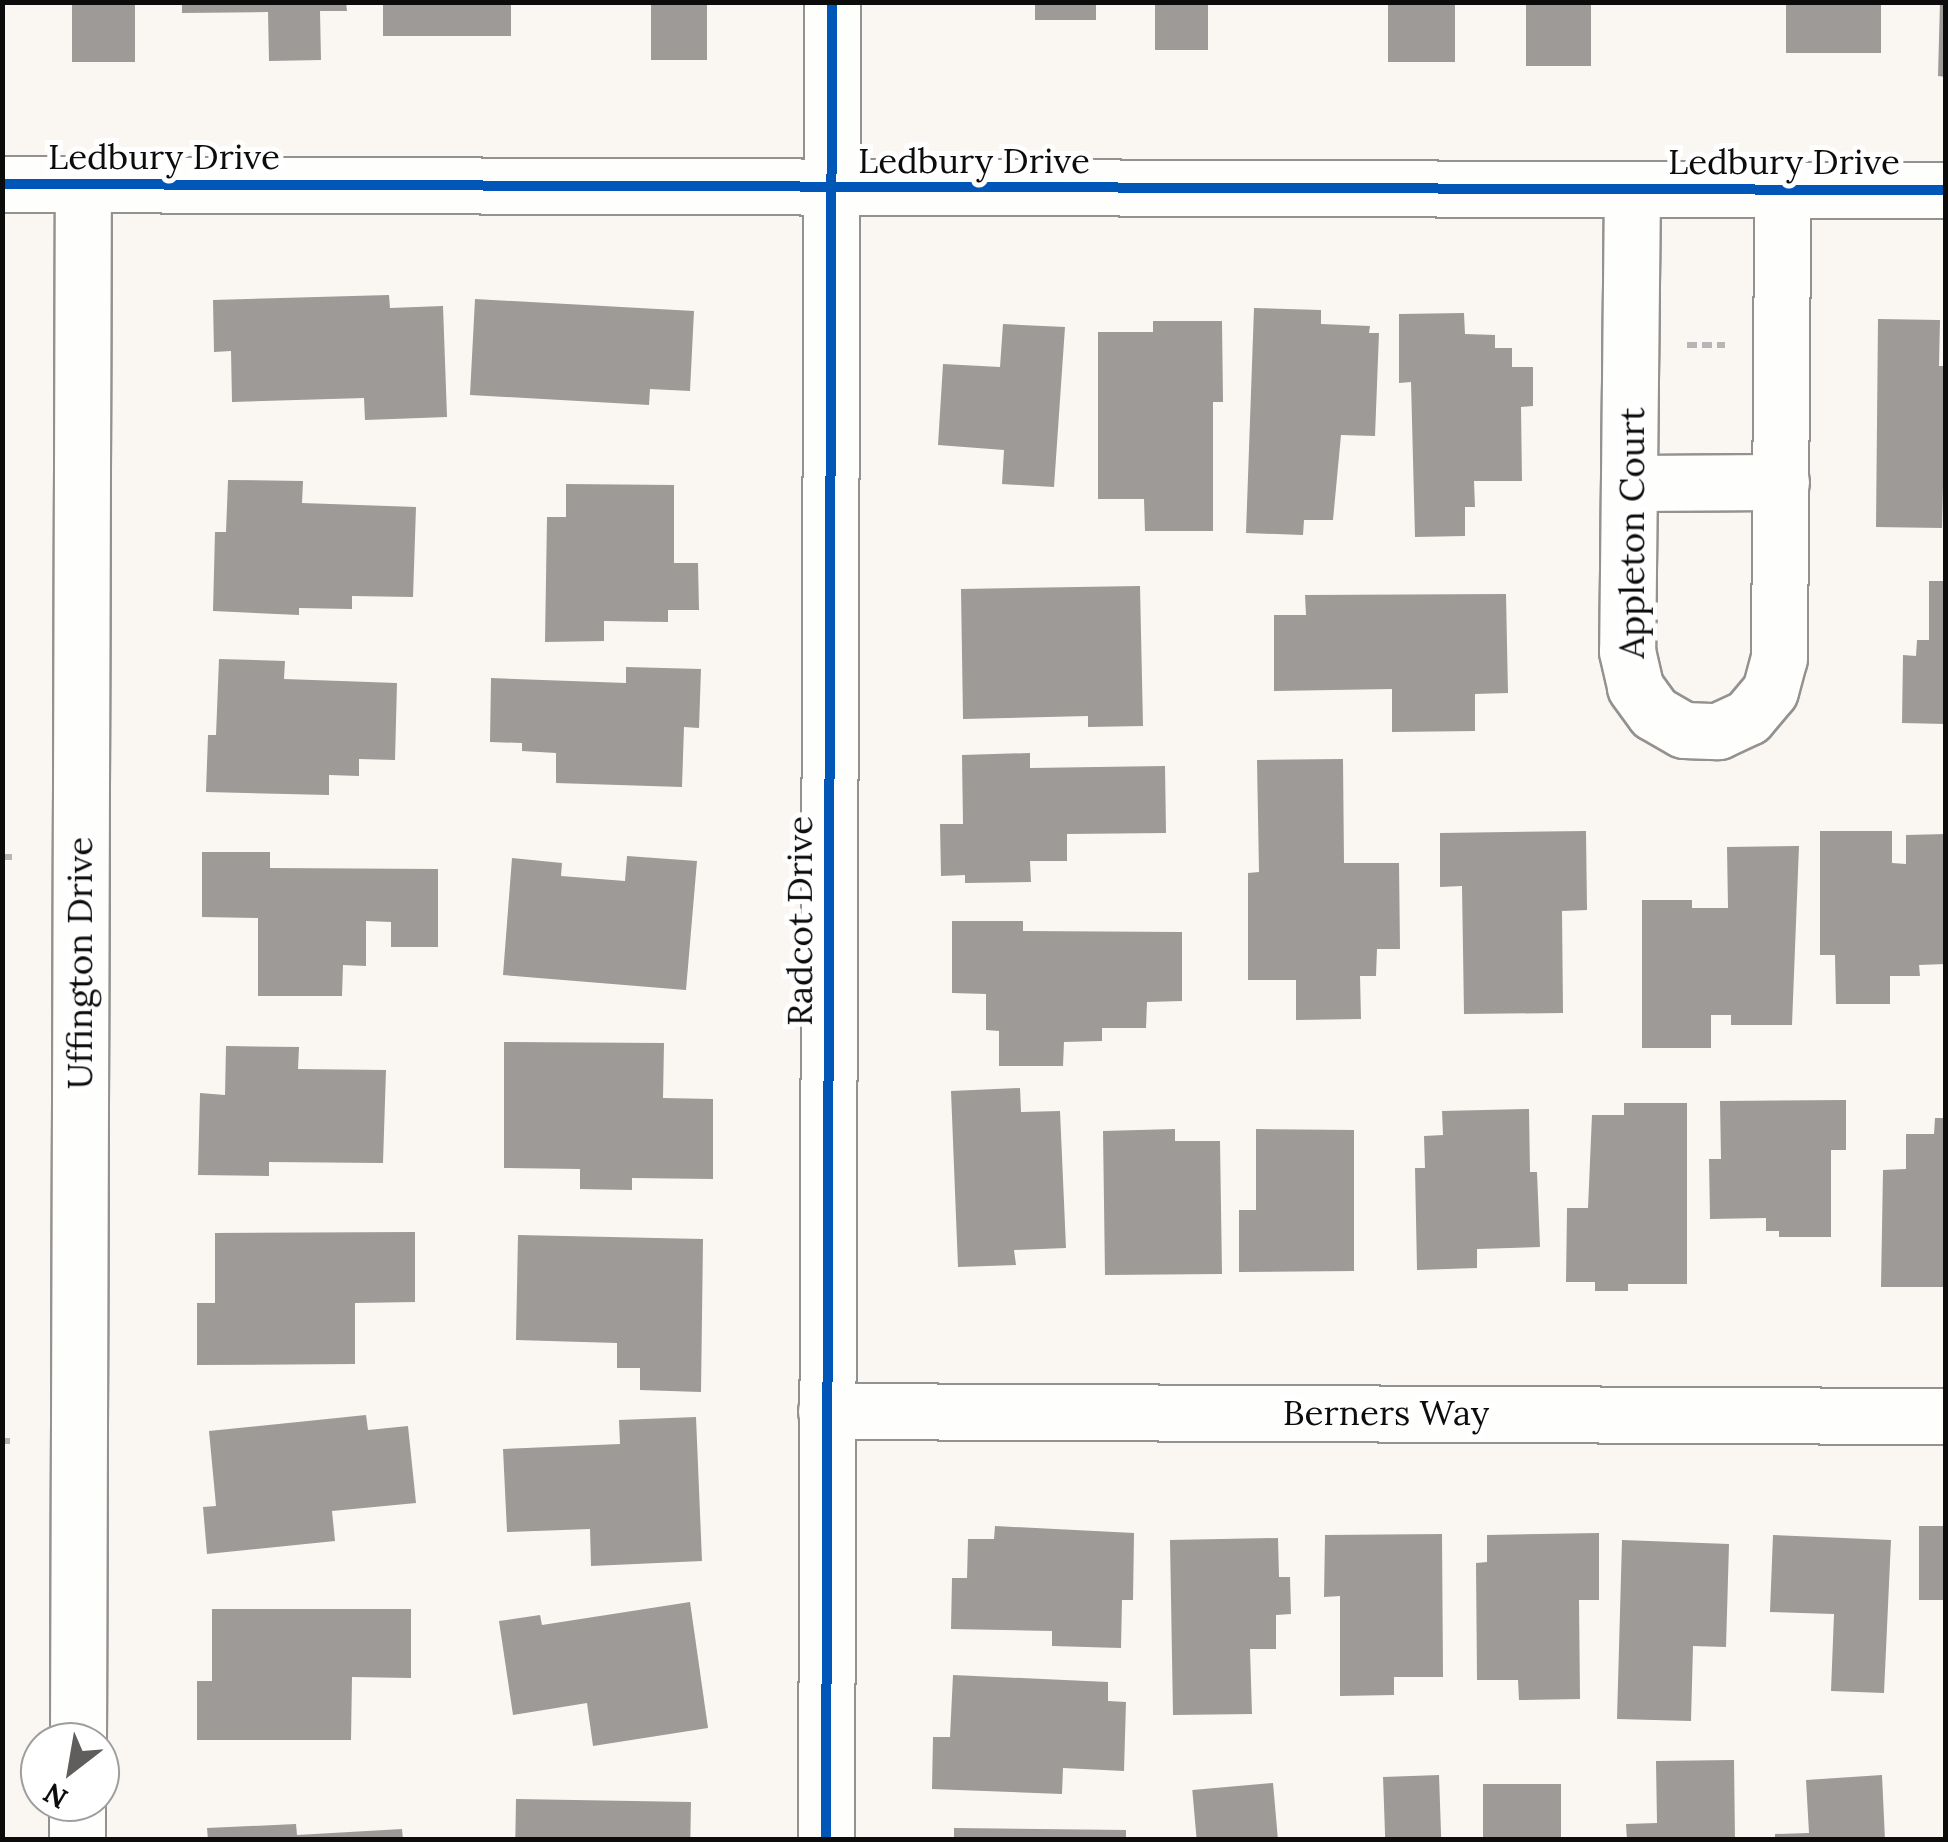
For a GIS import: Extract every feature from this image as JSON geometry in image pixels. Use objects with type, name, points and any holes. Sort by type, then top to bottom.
[{"type":"street","name":"Radcot Drive","points":[[826,1840],[832,2]]},
{"type":"street","name":"Ledbury Drive","points":[[2,184],[1946,190]]},
{"type":"street","name":"Uffington Drive","points":[[78,1722],[83,184]]},
{"type":"street","name":"Appleton Court","points":[[1632,189],[1627,651],[1635,687],[1654,713],[1684,730],[1718,730],[1748,717],[1770,691],[1779,658],[1782,190]]},
{"type":"street","points":[[1630,482],[1782,482]]},
{"type":"street","name":"Berners Way","points":[[826,1411],[1946,1416]]},
{"type":"path","points":[[1631,345],[1782,345]]},
{"type":"path","points":[[2,857],[13,857]]},
{"type":"building","points":[[72,2],[135,2],[135,62],[72,62]]},
{"type":"building","points":[[182,2],[346,2],[347,11],[320,11],[321,60],[269,61],[268,12],[182,13]]},
{"type":"building","points":[[383,2],[511,2],[511,36],[383,36]]},
{"type":"building","points":[[651,2],[707,2],[707,60],[651,60]]},
{"type":"building","points":[[1035,2],[1096,2],[1096,20],[1035,20]]},
{"type":"building","points":[[1155,2],[1208,2],[1208,50],[1155,50]]},
{"type":"building","points":[[1526,2],[1591,2],[1591,66],[1526,66]]},
{"type":"building","points":[[1786,2],[1881,2],[1881,53],[1786,53]]},
{"type":"building","points":[[1940,2],[1946,2],[1946,77],[1938,76]]},
{"type":"building","points":[[1388,3],[1455,3],[1455,62],[1388,62]]},
{"type":"building","points":[[389,295],[390,308],[443,306],[447,417],[365,420],[364,398],[232,402],[231,351],[214,352],[213,300]]},
{"type":"building","points":[[475,299],[694,311],[690,391],[650,389],[649,405],[470,395]]},
{"type":"building","points":[[1254,308],[1321,310],[1321,324],[1370,326],[1369,333],[1379,333],[1375,436],[1341,435],[1333,520],[1304,520],[1303,535],[1246,533]]},
{"type":"building","points":[[1464,313],[1465,334],[1495,335],[1495,348],[1512,348],[1512,367],[1533,367],[1533,406],[1521,407],[1522,481],[1474,481],[1475,507],[1465,507],[1465,536],[1415,537],[1411,382],[1399,383],[1399,314]]},
{"type":"building","points":[[1878,319],[1940,320],[1939,366],[1946,366],[1942,528],[1876,527]]},
{"type":"building","points":[[1153,321],[1222,321],[1223,402],[1213,402],[1213,531],[1145,531],[1144,499],[1098,499],[1098,332],[1153,332]]},
{"type":"building","points":[[1003,324],[1065,327],[1054,487],[1002,484],[1004,450],[938,445],[943,364],[1000,367]]},
{"type":"building","points":[[228,480],[303,481],[302,503],[416,507],[413,597],[352,596],[352,609],[299,608],[299,615],[213,611],[215,532],[226,532]]},
{"type":"building","points":[[566,484],[674,485],[674,563],[698,563],[699,610],[668,610],[668,622],[604,621],[604,641],[545,642],[547,517],[566,517]]},
{"type":"building","points":[[1929,581],[1946,581],[1946,724],[1902,723],[1903,655],[1916,656],[1917,640],[1929,640]]},
{"type":"building","points":[[1140,586],[1143,726],[1088,727],[1088,716],[963,719],[961,589]]},
{"type":"building","points":[[1506,594],[1508,693],[1475,694],[1475,731],[1392,732],[1392,689],[1274,691],[1274,615],[1306,615],[1305,595]]},
{"type":"building","points":[[219,659],[285,661],[284,679],[397,683],[395,760],[359,759],[359,776],[329,775],[329,795],[206,792],[208,735],[216,735]]},
{"type":"building","points":[[626,667],[701,669],[699,728],[684,727],[682,787],[556,783],[556,753],[522,751],[522,743],[490,742],[491,678],[626,683]]},
{"type":"building","points":[[1030,753],[1030,768],[1165,766],[1166,833],[1067,834],[1067,861],[1030,861],[1031,882],[965,883],[965,875],[941,876],[940,824],[963,824],[962,755]]},
{"type":"building","points":[[1343,759],[1344,863],[1399,863],[1400,949],[1377,949],[1376,976],[1360,976],[1361,1019],[1296,1020],[1296,980],[1248,980],[1248,873],[1259,872],[1257,760]]},
{"type":"building","points":[[1586,831],[1587,910],[1562,911],[1563,1013],[1464,1014],[1462,886],[1440,887],[1440,833]]},
{"type":"building","points":[[1820,831],[1892,831],[1892,863],[1906,864],[1906,835],[1946,834],[1946,964],[1919,965],[1920,976],[1890,976],[1890,1004],[1836,1004],[1835,955],[1820,955]]},
{"type":"building","points":[[1799,846],[1792,1025],[1731,1025],[1731,1015],[1711,1015],[1711,1048],[1642,1048],[1642,900],[1692,900],[1692,908],[1728,908],[1727,847]]},
{"type":"building","points":[[202,852],[270,852],[270,868],[438,869],[438,947],[391,947],[391,922],[366,921],[366,966],[343,965],[342,996],[258,996],[258,918],[202,917]]},
{"type":"building","points":[[627,856],[697,861],[686,990],[503,975],[512,858],[562,863],[561,876],[625,881]]},
{"type":"building","points":[[952,921],[1023,921],[1023,931],[1182,932],[1182,1001],[1147,1002],[1146,1028],[1102,1028],[1102,1041],[1064,1042],[1063,1066],[999,1066],[999,1031],[986,1030],[986,994],[952,993]]},
{"type":"building","points":[[504,1042],[664,1043],[663,1098],[713,1099],[713,1179],[632,1178],[632,1190],[580,1189],[580,1169],[504,1168]]},
{"type":"building","points":[[226,1046],[299,1047],[298,1069],[386,1070],[383,1163],[269,1162],[269,1176],[198,1175],[200,1093],[225,1095]]},
{"type":"building","points":[[1020,1088],[1021,1112],[1060,1111],[1066,1248],[1014,1250],[1016,1265],[958,1267],[951,1091]]},
{"type":"building","points":[[1846,1100],[1846,1150],[1831,1150],[1831,1237],[1779,1237],[1779,1231],[1766,1231],[1766,1218],[1710,1219],[1709,1159],[1721,1159],[1720,1101]]},
{"type":"building","points":[[1624,1103],[1687,1103],[1687,1284],[1628,1284],[1628,1291],[1595,1291],[1595,1282],[1566,1282],[1567,1208],[1588,1208],[1592,1115],[1624,1115]]},
{"type":"building","points":[[1529,1109],[1530,1172],[1537,1172],[1540,1247],[1477,1249],[1477,1268],[1417,1270],[1415,1168],[1425,1168],[1424,1136],[1443,1135],[1442,1111]]},
{"type":"building","points":[[1935,1118],[1946,1118],[1946,1287],[1881,1287],[1883,1170],[1906,1169],[1906,1134],[1934,1134]]},
{"type":"building","points":[[1175,1129],[1175,1141],[1220,1141],[1222,1274],[1105,1275],[1103,1131]]},
{"type":"building","points":[[1256,1129],[1354,1130],[1354,1271],[1239,1272],[1239,1210],[1256,1210]]},
{"type":"building","points":[[415,1232],[415,1302],[355,1303],[355,1364],[197,1365],[197,1303],[215,1303],[215,1233]]},
{"type":"building","points":[[518,1235],[703,1239],[701,1392],[640,1390],[640,1368],[617,1368],[617,1343],[516,1340]]},
{"type":"building","points":[[366,1415],[368,1430],[408,1426],[416,1503],[332,1511],[335,1541],[207,1554],[203,1507],[216,1506],[209,1431]]},
{"type":"building","points":[[696,1417],[702,1561],[591,1566],[590,1529],[507,1532],[503,1449],[620,1444],[619,1420]]},
{"type":"building","points":[[995,1526],[1134,1533],[1133,1600],[1122,1600],[1121,1648],[1052,1646],[1052,1631],[951,1629],[952,1578],[967,1578],[968,1539],[994,1539]]},
{"type":"building","points":[[1919,1526],[1946,1526],[1946,1600],[1919,1600]]},
{"type":"building","points":[[1599,1533],[1599,1600],[1579,1600],[1580,1699],[1519,1700],[1518,1680],[1477,1680],[1476,1563],[1487,1562],[1487,1535]]},
{"type":"building","points":[[1442,1534],[1443,1677],[1394,1677],[1394,1695],[1340,1696],[1340,1596],[1324,1597],[1325,1535]]},
{"type":"building","points":[[1773,1535],[1891,1540],[1884,1693],[1831,1691],[1834,1614],[1770,1612]]},
{"type":"building","points":[[1278,1538],[1279,1577],[1290,1577],[1291,1614],[1276,1615],[1276,1649],[1250,1649],[1252,1714],[1173,1715],[1170,1540]]},
{"type":"building","points":[[1622,1540],[1729,1544],[1726,1647],[1693,1646],[1691,1721],[1617,1719]]},
{"type":"building","points":[[690,1602],[708,1728],[593,1746],[587,1703],[513,1715],[499,1621],[540,1615],[542,1625]]},
{"type":"building","points":[[212,1609],[411,1609],[411,1678],[352,1677],[351,1740],[197,1740],[197,1681],[212,1681]]},
{"type":"building","points":[[953,1675],[1108,1682],[1108,1701],[1126,1702],[1124,1771],[1063,1768],[1062,1794],[932,1789],[933,1737],[950,1737]]},
{"type":"building","points":[[1734,1760],[1735,1840],[1627,1840],[1626,1824],[1657,1823],[1656,1761]]},
{"type":"building","points":[[1439,1775],[1441,1840],[1385,1840],[1383,1777]]},
{"type":"building","points":[[1882,1775],[1885,1840],[1775,1840],[1775,1834],[1809,1833],[1806,1780]]},
{"type":"building","points":[[1273,1783],[1278,1840],[1197,1840],[1192,1790]]},
{"type":"building","points":[[1483,1784],[1561,1784],[1561,1840],[1483,1840]]},
{"type":"building","points":[[516,1799],[691,1802],[690,1840],[515,1840]]},
{"type":"building","points":[[296,1824],[297,1835],[402,1829],[403,1840],[208,1840],[207,1828]]},
{"type":"building","points":[[954,1828],[1126,1830],[1126,1840],[954,1840]]},
{"type":"cycle path","points":[[826,1840],[832,2]]},
{"type":"cycle path","points":[[2,184],[1946,190]]}]
